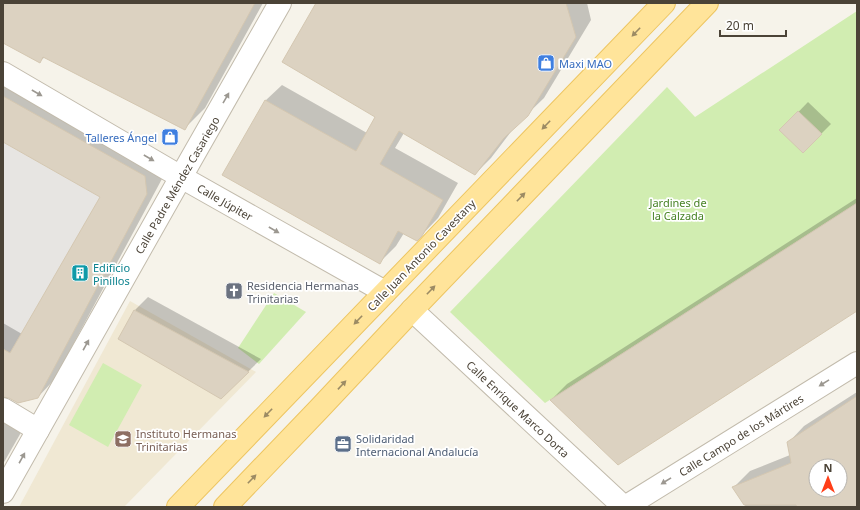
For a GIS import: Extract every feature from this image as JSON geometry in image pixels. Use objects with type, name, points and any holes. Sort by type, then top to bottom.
[{"type":"main road","name":"Calle Juan Antonio Cavestany","points":[[178,507],[663,3]]},
{"type":"main road","points":[[225,507],[707,3]]},
{"type":"street","name":"Calle Padre Méndez Casariego","points":[[3,492],[280,3]]},
{"type":"street","name":"Calle Júpiter","points":[[3,73],[181,177],[385,292]]},
{"type":"street","name":"Calle Enrique Marco Dorta","points":[[412,310],[624,507]]},
{"type":"street","name":"Calle Campo de los Mártires","points":[[624,507],[857,362]]},
{"type":"street","points":[[3,409],[38,430]]},
{"type":"shaded area","points":[[3,142],[100,197],[10,353],[3,349]]},
{"type":"shaded area","name":"Instituto Hermanas Trinitarias","points":[[130,301],[256,372],[124,507],[19,507]]},
{"type":"green space","name":"Jardines de la Calzada","points":[[857,11],[857,203],[545,403],[450,312],[667,87],[695,117]]},
{"type":"green space","points":[[274,293],[306,312],[259,364],[238,348]]},
{"type":"green space","points":[[103,363],[142,385],[108,447],[69,425]]},
{"type":"building","points":[[3,3],[255,3],[185,130],[43,57],[40,63],[3,43]]},
{"type":"building","points":[[316,3],[566,3],[576,37],[528,116],[504,138],[475,175],[399,131],[380,164],[443,200],[422,236],[417,241],[398,231],[380,264],[222,175],[265,100],[356,151],[375,117],[282,62]]},
{"type":"building","name":"Edificio Pinillos","points":[[3,96],[145,176],[147,194],[38,398],[18,403],[9,398],[3,397],[3,349],[10,353],[100,197],[3,142]]},
{"type":"building","points":[[798,111],[822,134],[803,153],[779,130]]},
{"type":"building","points":[[857,203],[857,311],[618,465],[550,400]]},
{"type":"building","points":[[134,310],[249,372],[221,399],[118,339]]},
{"type":"building","points":[[857,396],[857,507],[744,505],[732,487],[791,463],[787,442]]},
{"type":"place","name":"Maxi MAO","points":[[546,63]]},
{"type":"place","name":"Talleres Ángel","points":[[170,137]]},
{"type":"place","name":"Edificio Pinillos","points":[[80,273]]},
{"type":"place","name":"Residencia Hermanas Trinitarias","points":[[234,291]]},
{"type":"place","name":"Instituto Hermanas Trinitarias","points":[[123,439]]},
{"type":"place","name":"Solidaridad Internacional Andalucía","points":[[343,444]]}]
